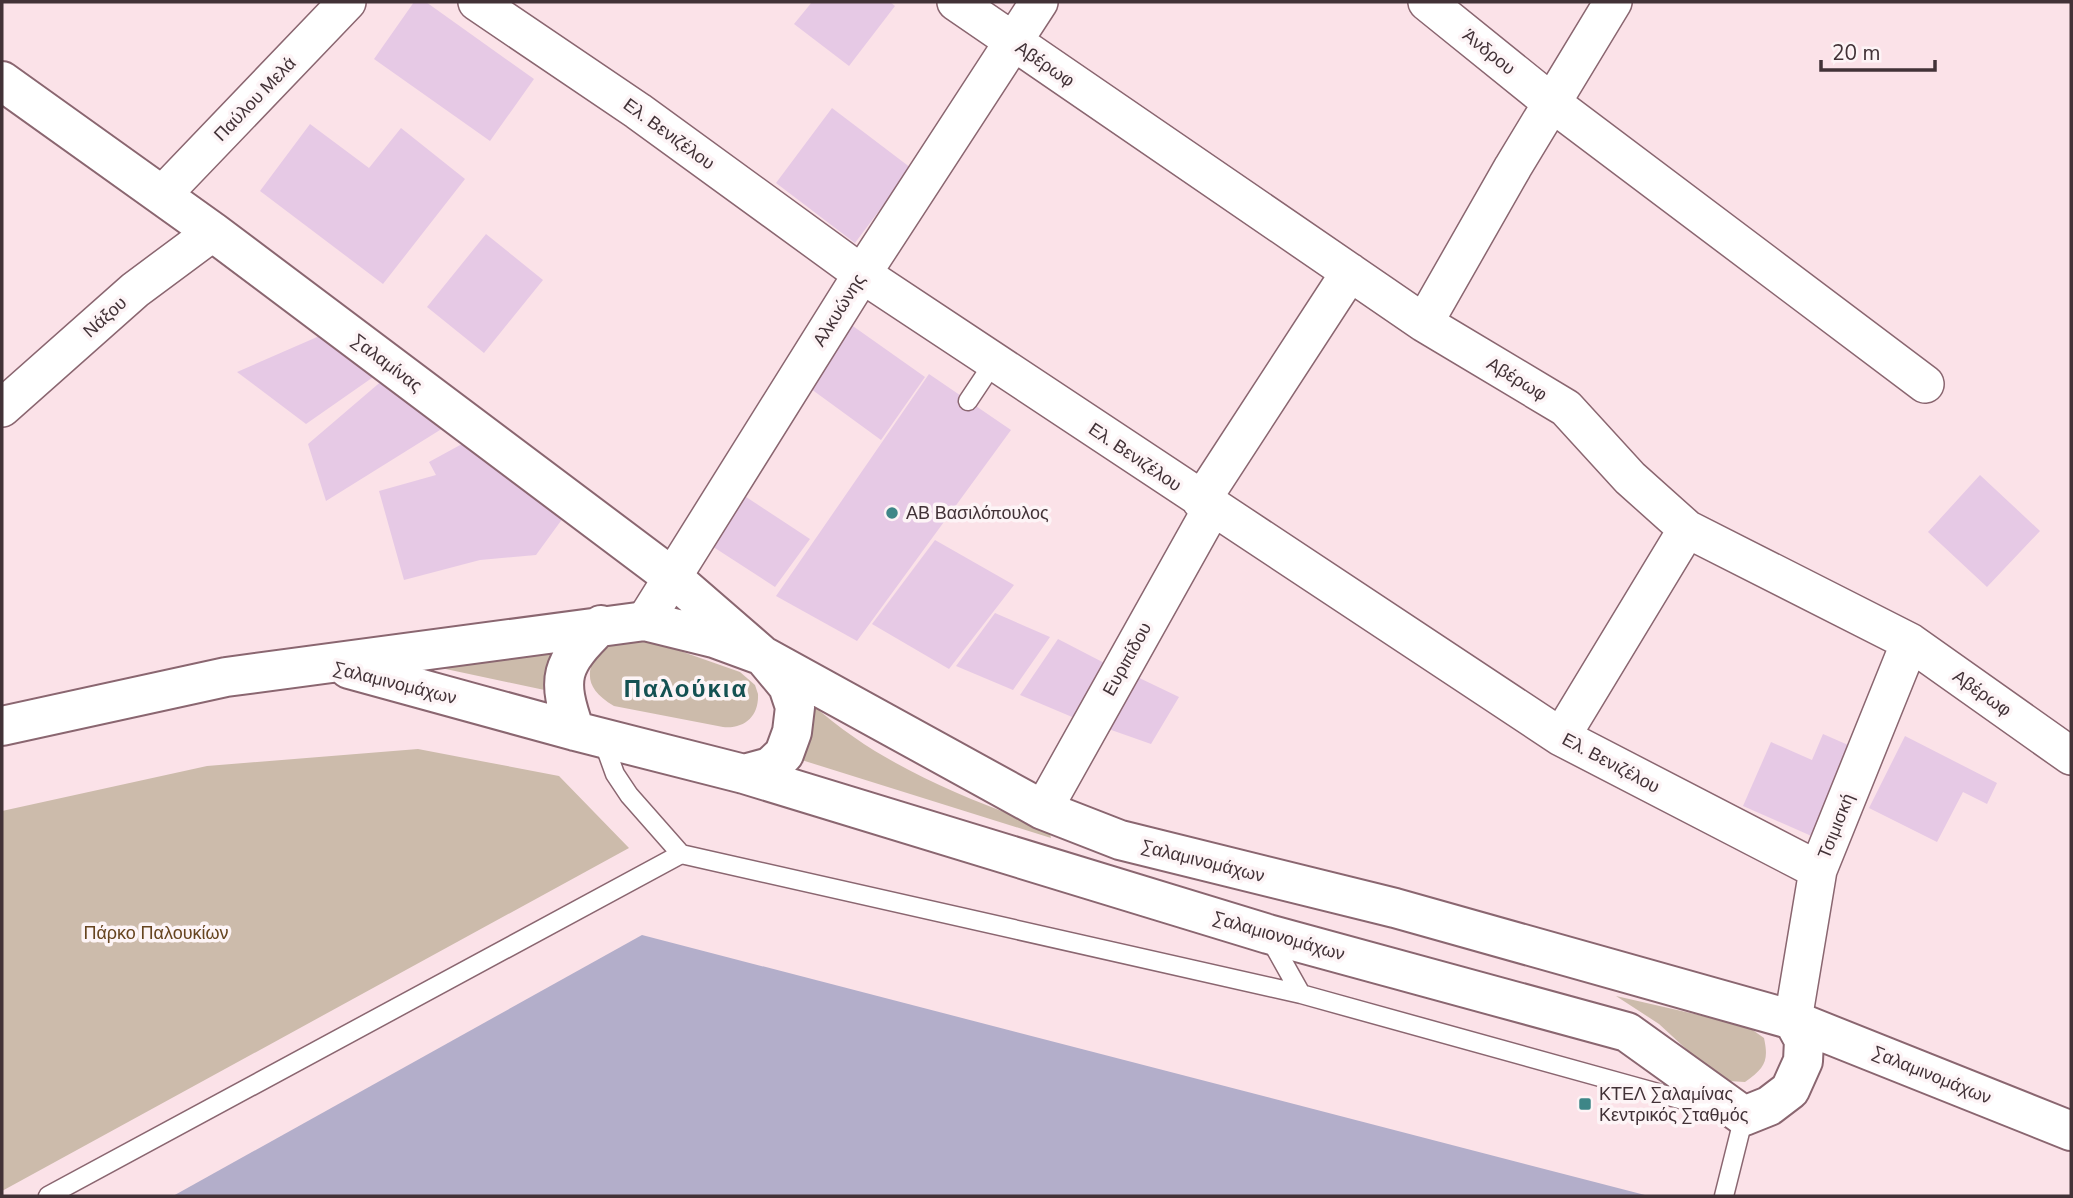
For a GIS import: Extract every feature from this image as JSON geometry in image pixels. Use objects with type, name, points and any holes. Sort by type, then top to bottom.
[{"type":"main road","name":"Σαλαμίνας","points":[[2,82],[213,232],[672,577],[763,656]]},
{"type":"main road","name":"Σαλαμινομάχων","points":[[2,726],[226,677],[645,621],[713,638],[763,656],[1042,810],[1120,840],[1395,908],[1793,1020],[2071,1131]]},
{"type":"main road","points":[[589,735],[564,694],[564,672],[580,645],[601,625]]},
{"type":"main road","points":[[744,774],[770,767],[784,754],[792,732],[795,707],[788,686],[763,656]]},
{"type":"main road","name":"Σαλαμινομάχων","points":[[333,664],[589,735],[744,774]]},
{"type":"main road","name":"Σαλαμιονομάχων","points":[[744,774],[1268,934],[1627,1032],[1744,1116]]},
{"type":"main road","points":[[1744,1116],[1769,1106],[1790,1090],[1803,1061],[1804,1040],[1793,1020]]},
{"type":"street","name":"Παύλου Μελά","points":[[162,195],[347,2]]},
{"type":"street","name":"Ελ. Βενιζέλου","points":[[477,2],[638,111],[862,274],[1561,737],[1818,870]]},
{"type":"street","name":"Αβέρωφ","points":[[956,2],[1424,323],[1566,408],[1630,478],[1686,529],[1910,642],[2071,756]]},
{"type":"street","name":"Αλκυώνης","points":[[645,621],[862,274],[1039,2]]},
{"type":"street","name":"Άνδρου","points":[[1427,2],[1552,103],[1925,384]]},
{"type":"street","points":[[1424,323],[1513,167],[1613,2]]},
{"type":"street","name":"Νάξου","points":[[2,408],[135,290],[213,232]]},
{"type":"street","name":"Ευριπίδου","points":[[1042,810],[1207,505],[1350,272]]},
{"type":"street","points":[[1561,737],[1686,529]]},
{"type":"street","name":"Τσιμισκή","points":[[1793,1020],[1818,870],[1910,642]]},
{"type":"lane","points":[[968,401],[994,362]]},
{"type":"lane","points":[[589,735],[629,795],[681,854],[1301,993],[1744,1116],[1724,1196]]},
{"type":"lane","points":[[48,1196],[681,854]]},
{"type":"lane","points":[[1268,934],[1301,993]]},
{"type":"green space","points":[[649,640],[740,672],[755,685],[758,694],[753,715],[738,726],[723,727],[614,706],[596,692],[590,670],[602,642]]},
{"type":"green space","points":[[557,648],[546,670],[554,692],[427,665]]},
{"type":"green space","points":[[812,704],[838,726],[894,762],[955,792],[1049,829],[1051,838],[792,757]]},
{"type":"green space","name":"Πάρκο Παλουκίων","points":[[418,749],[559,776],[629,848],[2,1191],[2,811],[207,766]]},
{"type":"green space","points":[[1616,996],[1747,1026],[1764,1038],[1764,1063],[1745,1082],[1728,1081],[1710,1071],[1659,1024]]},
{"type":"shaded area","points":[[642,935],[1645,1195],[173,1196]]},
{"type":"building","points":[[414,2],[426,2],[534,79],[490,141],[374,59]]},
{"type":"building","points":[[812,2],[890,2],[895,6],[849,66],[794,24]]},
{"type":"building","points":[[832,108],[911,168],[855,243],[776,183]]},
{"type":"building","points":[[310,124],[369,168],[401,128],[465,179],[383,284],[260,191]]},
{"type":"building","points":[[486,234],[543,280],[484,353],[427,307]]},
{"type":"building","points":[[850,324],[925,377],[881,440],[807,386]]},
{"type":"building","points":[[324,334],[379,373],[306,424],[237,372]]},
{"type":"building","name":"ΑΒ Βασιλόπουλος","points":[[929,374],[1011,430],[857,641],[776,596]]},
{"type":"building","points":[[384,379],[448,425],[326,501],[308,444]]},
{"type":"building","points":[[462,444],[563,518],[536,555],[480,560],[404,580],[379,491],[436,475],[429,462]]},
{"type":"building","points":[[1980,475],[2040,531],[1987,587],[1928,532]]},
{"type":"building","points":[[734,489],[810,539],[775,587],[701,539]]},
{"type":"building","points":[[935,540],[1014,585],[949,669],[872,624]]},
{"type":"building","points":[[995,613],[1050,637],[1013,690],[956,666]]},
{"type":"building","points":[[1058,639],[1114,668],[1084,722],[1020,695]]},
{"type":"building","points":[[1131,674],[1179,697],[1151,744],[1100,726]]},
{"type":"building","points":[[1823,734],[1855,748],[1816,838],[1743,806],[1771,742],[1812,760]]},
{"type":"building","points":[[1905,736],[1997,783],[1987,804],[1963,792],[1937,842],[1869,808]]},
{"type":"place","name":"ΑΒ Βασιλόπουλος","points":[[892,513]]},
{"type":"place","name":"ΚΤΕΛ Σαλαμίνας Κεντρικός Σταθμός","points":[[1585,1104]]},
{"type":"district","name":"Παλούκια","points":[[686,689]]}]
